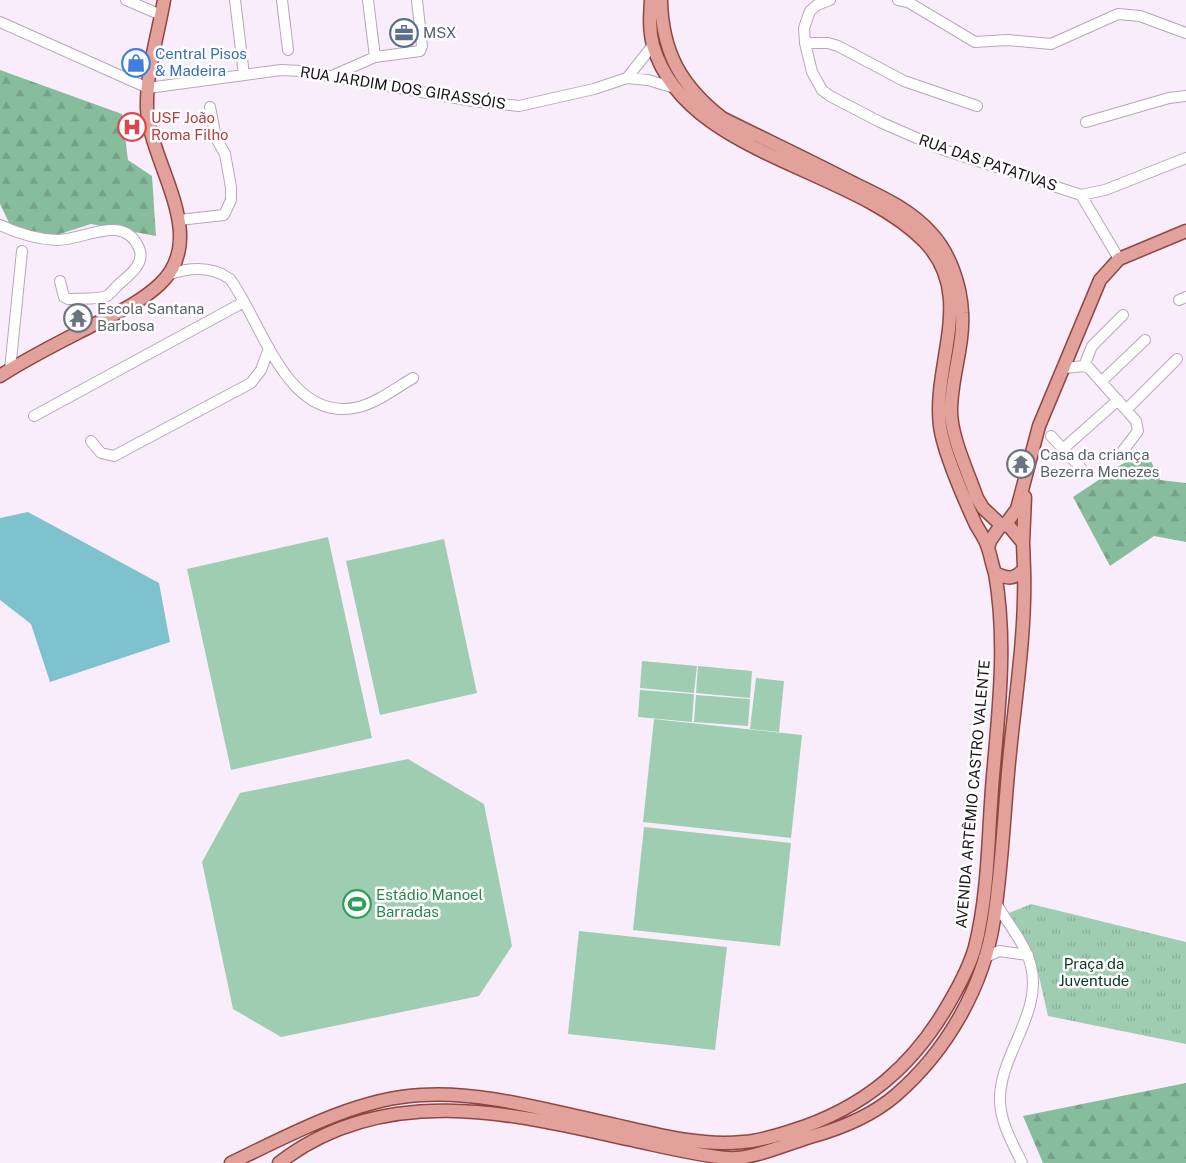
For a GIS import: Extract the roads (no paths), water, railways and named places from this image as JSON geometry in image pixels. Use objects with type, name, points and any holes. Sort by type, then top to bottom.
[{"type":"main road","points":[[5,373],[137,302],[170,274],[179,246],[179,220],[176,203],[152,136],[148,117],[148,88],[164,0]]},
{"type":"main road","points":[[651,0],[650,26],[653,45],[660,63],[675,88],[691,107],[724,132],[879,207],[907,226],[925,242],[940,265],[951,299],[952,317],[940,396],[940,426],[947,450],[972,515],[988,548],[995,573],[1010,578],[1018,575],[1024,569]]},
{"type":"main road","points":[[660,0],[661,22],[671,57],[684,82],[706,106],[722,118],[896,205],[932,233],[941,247],[956,279],[962,314],[951,411],[954,430],[977,498],[983,508],[1003,525],[1015,530],[1023,542]]},
{"type":"main road","points":[[988,548],[990,541],[1017,509],[1039,426],[1092,295],[1106,272],[1119,260],[1186,231]]},
{"type":"main road","points":[[278,1163],[305,1145],[347,1126],[386,1114],[452,1109],[561,1124],[696,1154],[736,1160],[825,1133],[876,1109],[896,1094],[926,1064],[954,1028],[977,982],[994,921],[1021,649],[1025,477]]},
{"type":"main road","name":"AVENIDA ARTÊMIO CASTRO VALENTE","points":[[231,1163],[285,1137],[359,1107],[390,1099],[421,1095],[480,1098],[528,1106],[708,1144],[760,1140],[816,1123],[875,1092],[925,1042],[965,975],[975,946],[986,864],[1000,707],[1002,628],[995,573]]},
{"type":"main road","points":[[288,1163],[305,1145]]},
{"type":"street","points":[[126,0],[161,15]]},
{"type":"street","points":[[235,0],[244,75]]},
{"type":"street","points":[[282,0],[288,50]]},
{"type":"street","points":[[368,0],[375,57]]},
{"type":"street","points":[[334,75],[375,57],[420,51],[422,46],[417,0]]},
{"type":"street","points":[[830,0],[817,5],[810,11],[804,28],[805,42],[828,43],[838,46],[904,81],[977,106]]},
{"type":"street","points":[[898,0],[908,2],[975,42],[1007,40],[1051,44],[1118,14],[1140,16],[1185,31]]},
{"type":"street","points":[[0,22],[148,88]]},
{"type":"street","name":"RUA DAS PATATIVAS","points":[[805,42],[817,82],[830,96],[880,122],[944,150],[1081,195]]},
{"type":"street","points":[[627,78],[653,45]]},
{"type":"street","name":"RUA JARDIM DOS GIRASSÓIS","points":[[148,88],[281,70],[334,75],[474,101],[519,106],[594,89],[627,78],[648,80],[675,88]]},
{"type":"street","points":[[1086,122],[1170,98],[1186,96]]},
{"type":"street","points":[[179,220],[224,215],[231,200],[226,154],[216,138],[210,107]]},
{"type":"street","points":[[1119,260],[1081,195],[1105,190],[1186,158]]},
{"type":"street","points":[[0,226],[56,240],[76,237],[103,229],[113,229],[129,235],[135,240],[141,258],[133,270],[106,296],[68,299],[64,297],[60,280]]},
{"type":"street","points":[[5,373],[22,251]]},
{"type":"street","points":[[170,274],[198,269],[221,273],[230,280],[288,380],[296,388],[317,402],[330,407],[346,409],[359,407],[373,402],[413,378]]},
{"type":"street","points":[[34,416],[244,302]]},
{"type":"street","points":[[1084,366],[1092,346],[1123,315]]},
{"type":"street","points":[[1102,381],[1145,340]]},
{"type":"street","points":[[90,441],[105,456],[114,456],[251,383],[260,370],[269,348]]},
{"type":"street","points":[[1126,410],[1177,359]]},
{"type":"street","points":[[1064,368],[1084,366],[1102,381],[1136,421],[1138,431],[1122,452]]},
{"type":"street","points":[[1063,449],[1118,400]]},
{"type":"street","points":[[1051,436],[1082,469]]},
{"type":"street","points":[[996,903],[1028,956],[1034,990],[1000,1092],[1003,1121],[1022,1163]]},
{"type":"street","points":[[984,958],[999,951],[1028,956]]},
{"type":"water","points":[[28,512],[159,583],[170,642],[50,682],[31,624],[0,600],[0,518]]},
{"type":"place","name":"MSX","points":[[404,33]]},
{"type":"place","name":"Central Pisos & Madeira","points":[[136,63]]},
{"type":"place","name":"USF João Roma Filho","points":[[132,127]]},
{"type":"place","name":"Escola Santana Barbosa","points":[[78,318]]},
{"type":"place","name":"Casa da criança Bezerra Menezes","points":[[1021,464]]},
{"type":"place","name":"Estádio Manoel Barradas","points":[[357,904]]},
{"type":"park label","name":"Praça da Juventude","points":[[1094,972]]}]
